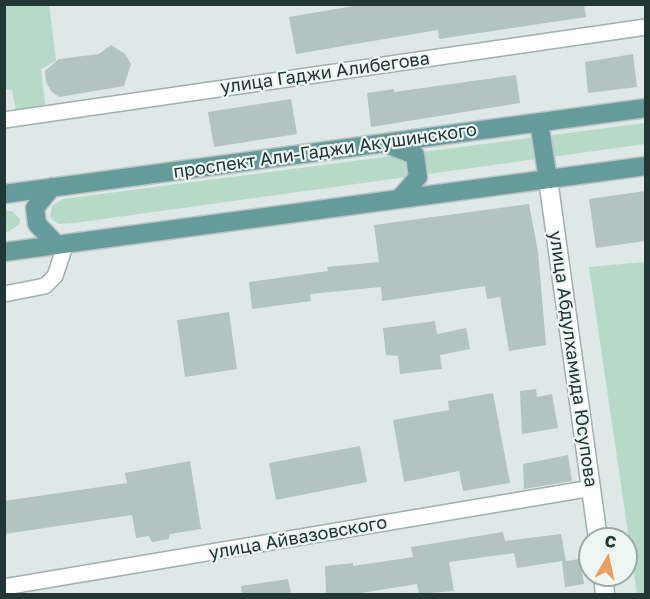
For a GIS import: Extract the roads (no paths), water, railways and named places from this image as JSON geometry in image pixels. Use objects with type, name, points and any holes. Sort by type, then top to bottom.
[{"type":"main road","name":"проспект Али-Гаджи Акушинского","points":[[4,194],[645,108]]},
{"type":"main road","points":[[539,122],[548,179]]},
{"type":"main road","points":[[382,142],[415,155],[418,177],[400,198]]},
{"type":"main road","points":[[4,252],[645,166]]},
{"type":"main road","points":[[52,187],[35,208],[37,224],[61,244]]},
{"type":"street","name":"улица Гаджи Алибегова","points":[[4,120],[645,27]]},
{"type":"street","name":"улица Абдулхамида Юсупова","points":[[548,179],[597,527]]},
{"type":"street","points":[[4,294],[45,286],[55,276],[61,244]]},
{"type":"street","name":"улица Айвазовского","points":[[4,587],[592,488]]}]
